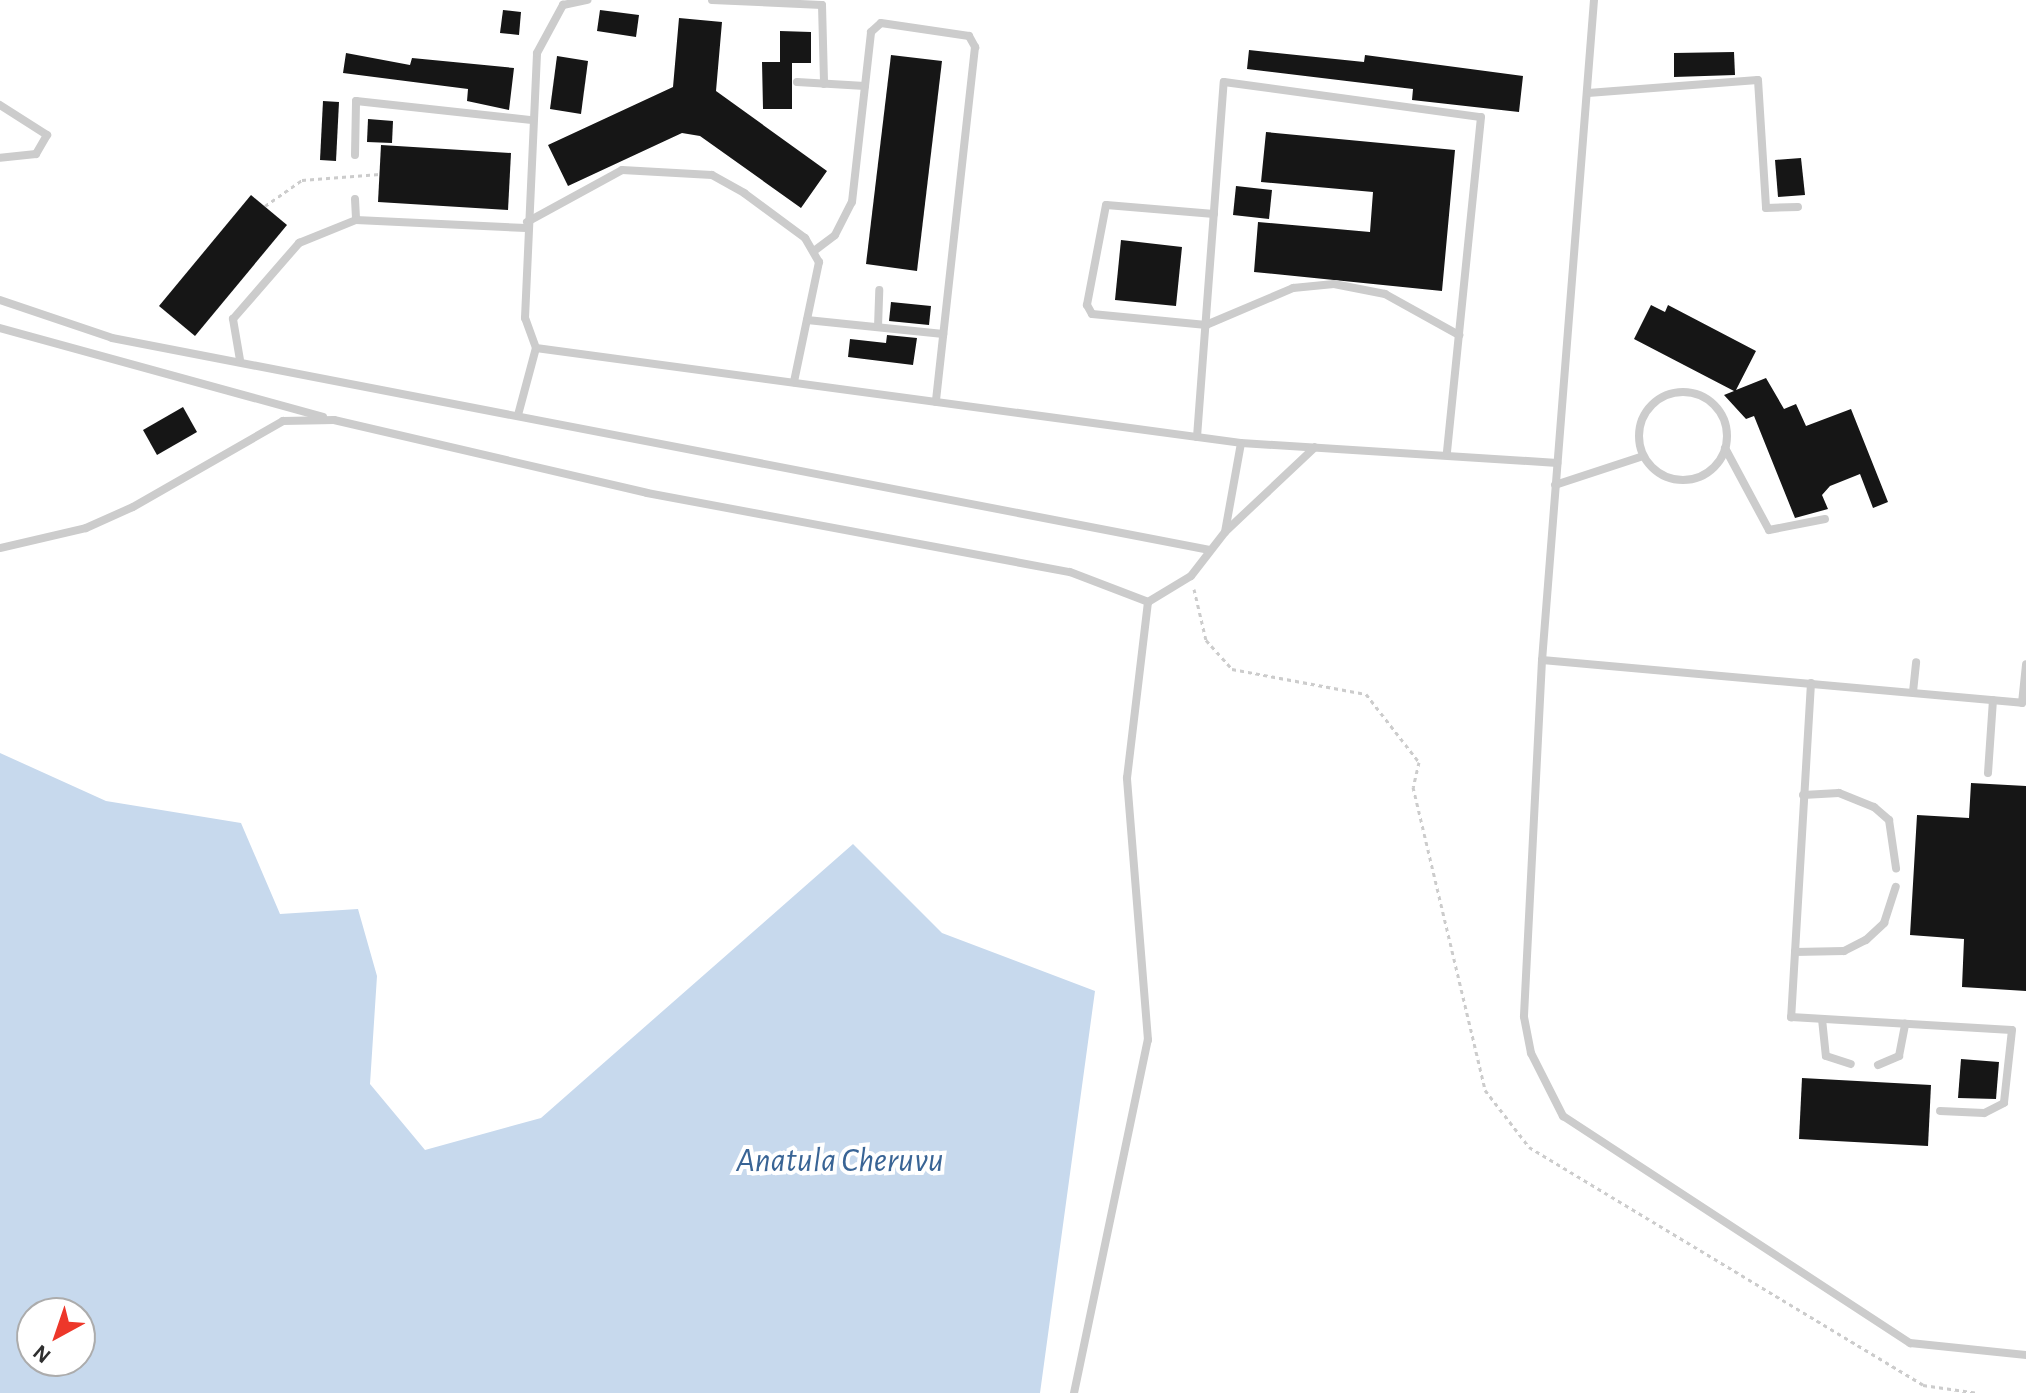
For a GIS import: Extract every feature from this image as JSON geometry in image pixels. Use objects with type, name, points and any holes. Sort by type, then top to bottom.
[{"type":"lane","points":[[518,415],[536,348],[525,318],[526,225],[537,53],[563,5],[587,0]]},
{"type":"lane","points":[[712,0],[822,5],[824,84]]},
{"type":"lane","points":[[1594,0],[1542,660],[1524,1017],[1544,1087],[1563,1116],[1910,1343],[2026,1355]]},
{"type":"lane","points":[[814,251],[835,235],[852,202],[871,32],[881,23],[969,36],[975,47],[936,402]]},
{"type":"lane","points":[[1588,93],[1758,80],[1766,208],[1798,207]]},
{"type":"lane","points":[[797,82],[865,86]]},
{"type":"lane","points":[[1197,437],[1224,82],[1481,117],[1447,454]]},
{"type":"lane","points":[[355,155],[356,101],[532,120]]},
{"type":"lane","points":[[0,105],[47,135],[36,154],[0,158]]},
{"type":"lane","points":[[240,360],[233,319],[299,243],[356,220],[526,225],[622,170],[665,169],[712,175],[744,193],[814,251],[819,262],[794,382]]},
{"type":"lane","points":[[355,199],[356,220]]},
{"type":"lane","points":[[1214,214],[1106,205],[1087,305],[1103,319],[1206,325],[1280,292],[1334,284],[1385,294],[1459,335]]},
{"type":"lane","points":[[878,327],[879,290]]},
{"type":"lane","points":[[0,300],[112,338],[240,360],[1210,550]]},
{"type":"lane","points":[[807,320],[943,334]]},
{"type":"lane","points":[[0,328],[334,420],[647,493],[1070,572],[1148,602]]},
{"type":"lane","points":[[536,348],[1241,443],[1557,463]]},
{"type":"lane","points":[[1643,456],[1643,415],[1677,392],[1715,406],[1725,448],[1769,530],[1825,519]]},
{"type":"lane","points":[[0,548],[110,517],[283,421],[334,420]]},
{"type":"lane","points":[[1225,532],[1241,443]]},
{"type":"lane","points":[[1148,602],[1191,576],[1225,532],[1315,447]]},
{"type":"lane","points":[[1643,456],[1679,480],[1708,472],[1725,448]]},
{"type":"lane","points":[[1555,485],[1643,456]]},
{"type":"lane","points":[[1074,1393],[1148,1040],[1127,778],[1148,602]]},
{"type":"lane","points":[[1542,660],[2024,704],[2026,664]]},
{"type":"lane","points":[[1913,692],[1916,662]]},
{"type":"lane","points":[[1811,683],[1791,1017],[2012,1030],[2004,1103],[1984,1113],[1940,1111]]},
{"type":"lane","points":[[1988,773],[1993,700]]},
{"type":"lane","points":[[1803,795],[1839,793],[1874,807],[1889,820],[1896,868]]},
{"type":"lane","points":[[1795,952],[1844,951],[1866,940],[1884,923],[1896,887]]},
{"type":"lane","points":[[1822,1019],[1826,1056],[1851,1064]]},
{"type":"lane","points":[[1878,1065],[1899,1056],[1905,1024]]},
{"type":"path","points":[[265,206],[302,180],[380,174]]},
{"type":"water","name":"Anatula Cheruvu","points":[[0,753],[106,801],[241,823],[280,914],[358,909],[377,976],[370,1084],[425,1150],[541,1118],[853,844],[942,933],[1095,991],[1040,1393],[0,1393]]},
{"type":"building","points":[[503,10],[521,12],[519,35],[500,33]]},
{"type":"building","points":[[600,10],[639,15],[636,37],[597,31]]},
{"type":"building","points":[[679,18],[722,22],[716,91],[827,171],[801,208],[700,136],[682,133],[568,186],[548,145],[673,87]]},
{"type":"building","points":[[780,31],[811,32],[811,63],[792,63],[792,109],[763,109],[762,62],[780,62]]},
{"type":"building","points":[[1249,50],[1364,62],[1365,55],[1523,76],[1519,112],[1412,100],[1413,89],[1247,69]]},
{"type":"building","points":[[1734,52],[1735,75],[1674,77],[1674,53]]},
{"type":"building","points":[[346,53],[410,65],[412,58],[514,68],[509,110],[467,101],[468,89],[343,73]]},
{"type":"building","points":[[891,55],[942,61],[917,271],[866,264]]},
{"type":"building","points":[[557,56],[588,61],[581,114],[550,109]]},
{"type":"building","points":[[323,101],[339,102],[336,161],[320,160]]},
{"type":"building","points":[[368,119],[393,121],[392,143],[367,142]]},
{"type":"building","points":[[1266,132],[1455,150],[1442,291],[1254,272],[1258,222],[1370,232],[1373,192],[1261,182]]},
{"type":"building","points":[[381,145],[511,153],[508,210],[378,202]]},
{"type":"building","points":[[1801,158],[1805,195],[1778,197],[1775,160]]},
{"type":"building","points":[[1236,186],[1272,190],[1269,219],[1233,215]]},
{"type":"building","points":[[251,195],[287,225],[195,336],[159,306]]},
{"type":"building","points":[[1121,240],[1182,247],[1176,306],[1115,300]]},
{"type":"building","points":[[891,302],[931,306],[929,325],[889,321]]},
{"type":"building","points":[[1651,305],[1665,312],[1668,305],[1756,351],[1736,390],[1766,378],[1784,409],[1796,404],[1806,426],[1851,409],[1888,502],[1873,508],[1860,474],[1830,486],[1822,495],[1828,509],[1795,518],[1754,416],[1746,419],[1724,395],[1734,391],[1634,339]]},
{"type":"building","points":[[887,335],[917,338],[913,365],[848,357],[850,339],[886,343]]},
{"type":"building","points":[[183,407],[197,432],[157,455],[143,430]]},
{"type":"building","points":[[1971,783],[2026,786],[2026,991],[1962,987],[1964,939],[1910,935],[1917,815],[1969,818]]},
{"type":"building","points":[[1961,1059],[1999,1062],[1996,1099],[1958,1098]]},
{"type":"building","points":[[1802,1078],[1931,1085],[1928,1146],[1799,1139]]}]
